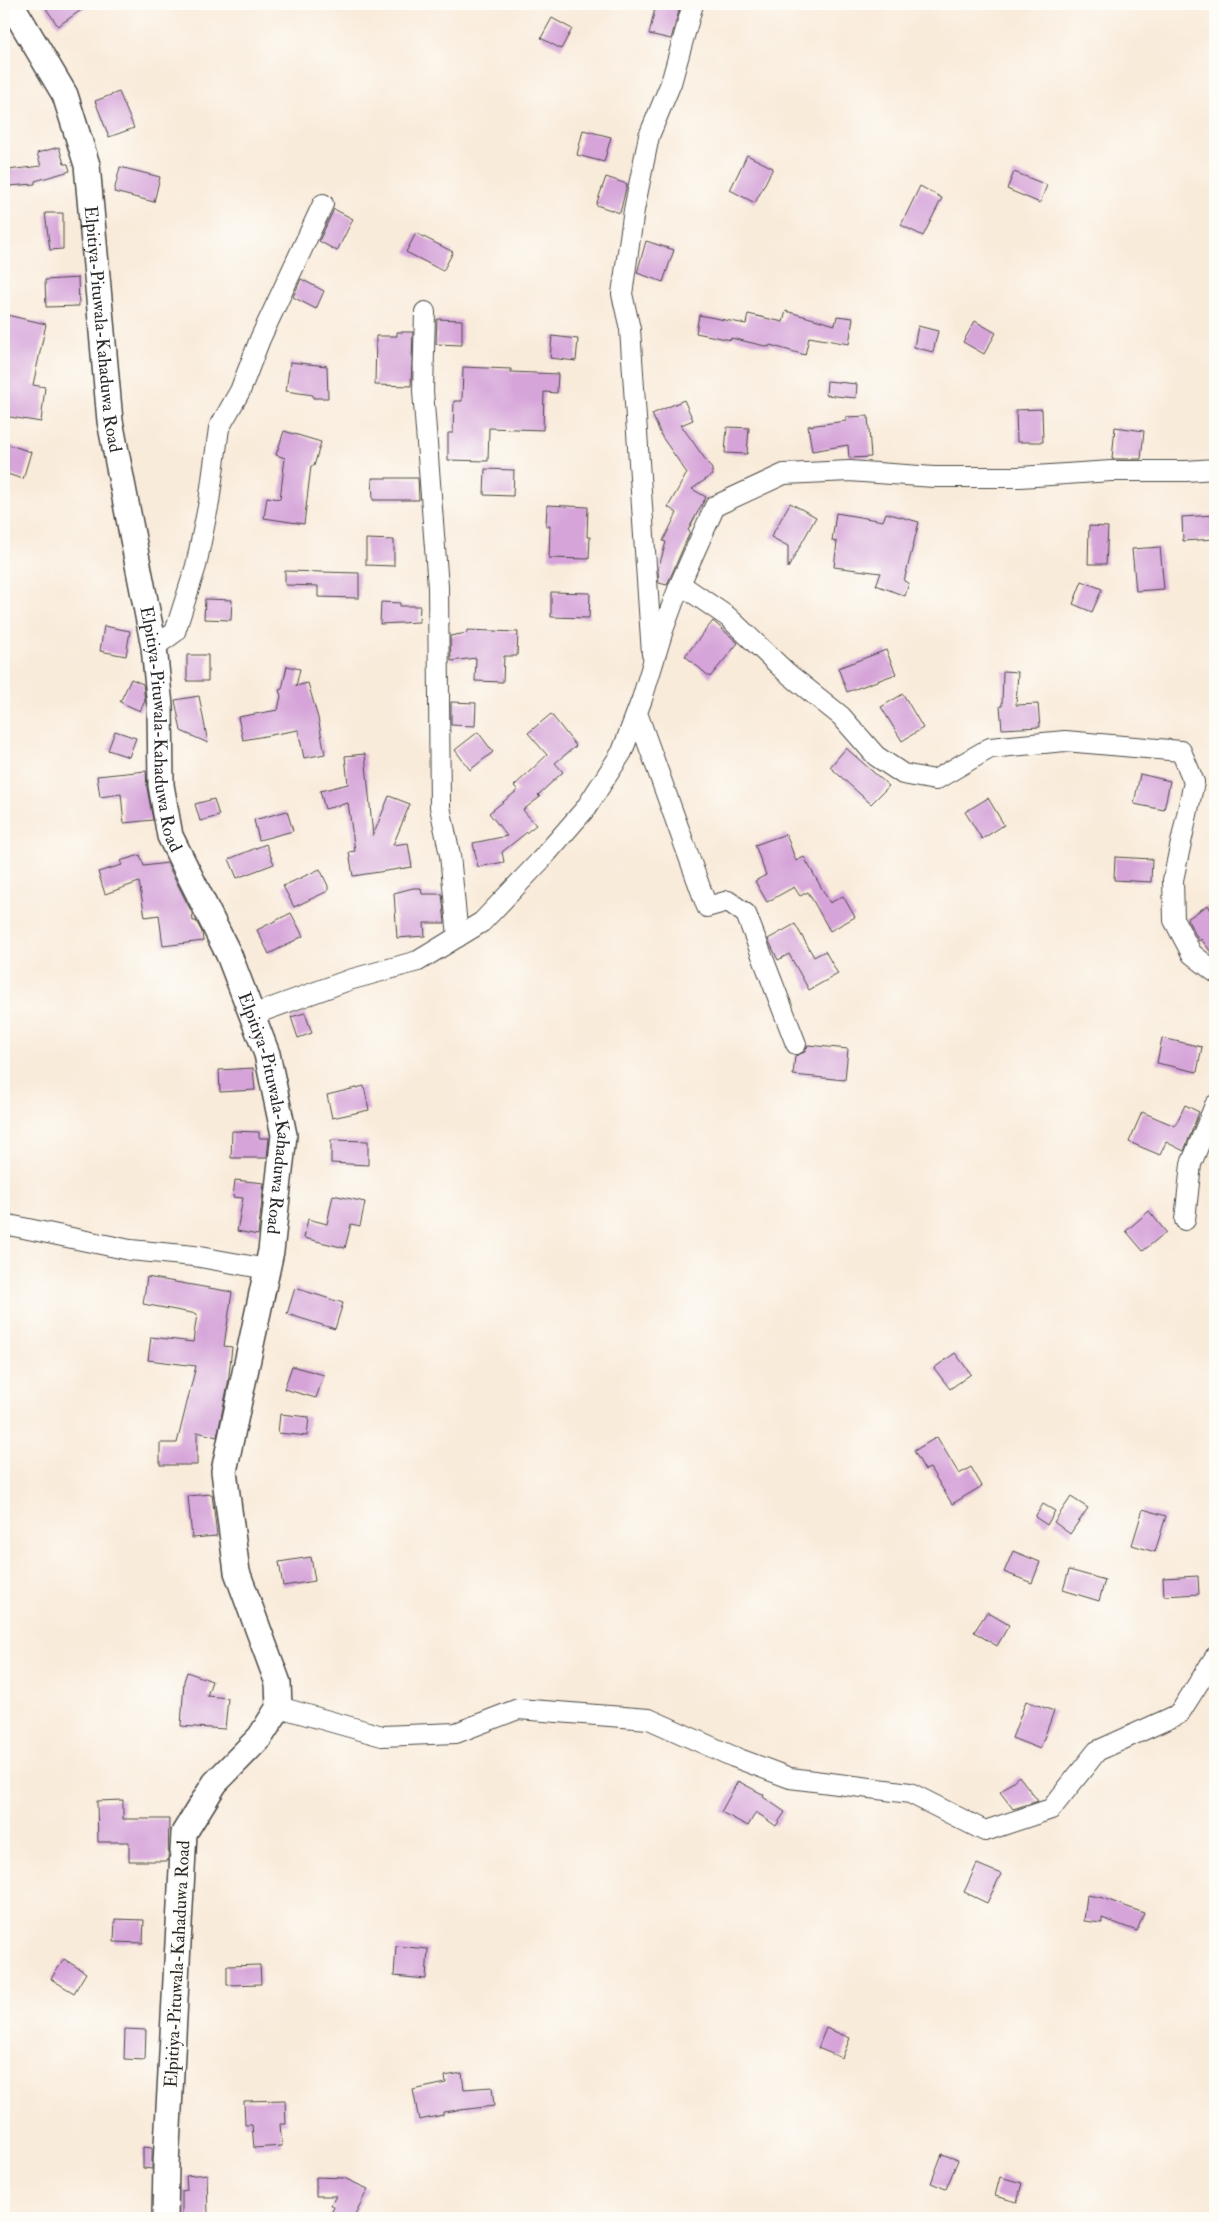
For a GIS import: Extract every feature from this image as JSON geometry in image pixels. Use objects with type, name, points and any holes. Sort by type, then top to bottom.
[{"type":"street","name":"Elpitiya-Pituwala-Kahaduwa Road","points":[[11,4],[65,95],[86,165],[110,421],[154,647],[160,706],[162,784],[170,836],[229,955],[267,1054],[284,1135],[271,1251],[224,1471],[237,1572],[278,1683],[279,1707],[260,1738],[215,1783],[184,1833],[166,2164],[165,2218]]},
{"type":"street","points":[[653,663],[630,330],[622,294],[634,210],[649,136],[671,83],[693,4]]},
{"type":"street","points":[[154,647],[175,632],[196,566],[209,502],[219,428],[240,391],[260,339],[323,204]]},
{"type":"street","points":[[424,312],[423,391],[438,587],[440,807],[450,855],[458,937]]},
{"type":"street","points":[[252,1015],[349,980],[418,961],[482,922],[540,861],[586,808],[622,752],[680,584],[715,506],[784,474],[848,471],[934,477],[1020,477],[1111,471],[1186,472],[1215,468]]},
{"type":"street","points":[[680,584],[728,617],[786,672],[841,716],[876,756],[903,774],[936,780],[990,748],[1065,741],[1180,751],[1194,782],[1173,880],[1174,920],[1192,954],[1215,972]]},
{"type":"street","points":[[637,713],[707,907],[728,901],[746,914],[796,1044]]},
{"type":"street","points":[[1185,1220],[1191,1164],[1215,1105]]},
{"type":"street","points":[[4,1224],[130,1250],[194,1256],[267,1269]]},
{"type":"street","points":[[279,1707],[382,1736],[456,1734],[518,1709],[648,1718],[734,1757],[790,1778],[910,1793],[985,1832],[1051,1809],[1097,1751],[1179,1714],[1215,1657]]},
{"type":"building","points":[[43,4],[90,4],[58,26]]},
{"type":"building","points":[[656,4],[681,4],[671,39],[649,34]]},
{"type":"building","points":[[552,18],[572,29],[561,49],[541,38]]},
{"type":"building","points":[[119,92],[134,128],[109,137],[95,101]]},
{"type":"building","points":[[583,130],[611,137],[604,162],[577,155]]},
{"type":"building","points":[[59,147],[64,164],[68,164],[70,171],[35,181],[35,184],[9,186],[8,170],[41,166],[37,153]]},
{"type":"building","points":[[747,155],[773,168],[755,203],[730,190]]},
{"type":"building","points":[[120,167],[160,177],[154,202],[114,192]]},
{"type":"building","points":[[1014,172],[1047,185],[1040,203],[1007,189]]},
{"type":"building","points":[[606,177],[627,184],[620,213],[596,205]]},
{"type":"building","points":[[920,186],[942,198],[923,236],[901,225]]},
{"type":"building","points":[[334,209],[353,219],[337,251],[319,241]]},
{"type":"building","points":[[45,213],[63,213],[63,249],[50,250]]},
{"type":"building","points":[[416,233],[453,252],[443,271],[406,252]]},
{"type":"building","points":[[646,241],[674,250],[663,282],[637,273]]},
{"type":"building","points":[[78,278],[79,306],[46,307],[45,280]]},
{"type":"building","points":[[301,279],[324,291],[316,309],[293,297]]},
{"type":"building","points":[[786,311],[835,325],[837,316],[853,318],[849,344],[809,337],[805,355],[770,345],[769,347],[731,338],[731,340],[696,333],[699,315],[746,324],[748,314],[783,322]]},
{"type":"building","points":[[7,315],[46,324],[33,385],[45,387],[41,422],[4,416],[4,329]]},
{"type":"building","points":[[437,319],[462,320],[462,345],[436,344]]},
{"type":"building","points":[[975,321],[996,333],[984,354],[963,342]]},
{"type":"building","points":[[918,326],[938,331],[933,352],[914,347]]},
{"type":"building","points":[[397,332],[413,332],[411,386],[375,385],[376,336],[397,336]]},
{"type":"building","points":[[552,336],[578,339],[576,361],[550,358]]},
{"type":"building","points":[[290,362],[327,366],[328,398],[313,398],[313,395],[286,391]]},
{"type":"building","points":[[463,367],[511,369],[511,372],[558,374],[557,393],[544,392],[543,430],[489,428],[488,461],[448,460],[448,433],[453,433],[454,401],[462,401]]},
{"type":"building","points":[[827,381],[857,384],[856,398],[826,395]]},
{"type":"building","points":[[684,400],[693,420],[681,425],[712,469],[712,475],[692,489],[706,497],[688,530],[690,532],[667,585],[659,583],[658,570],[666,542],[663,541],[677,513],[668,507],[687,473],[662,437],[652,414]]},
{"type":"building","points":[[1042,409],[1043,442],[1017,442],[1016,410]]},
{"type":"building","points":[[868,416],[871,457],[849,458],[848,445],[812,451],[808,426],[846,421],[846,417]]},
{"type":"building","points":[[727,427],[749,428],[747,454],[725,453]]},
{"type":"building","points":[[1115,427],[1144,431],[1141,459],[1112,459]]},
{"type":"building","points":[[284,431],[321,442],[314,466],[311,466],[304,524],[264,518],[267,497],[280,499],[285,458],[276,455]]},
{"type":"building","points":[[4,443],[31,452],[23,479],[4,473]]},
{"type":"building","points":[[485,469],[514,470],[513,496],[484,495]]},
{"type":"building","points":[[372,478],[418,478],[419,500],[373,500]]},
{"type":"building","points":[[790,503],[816,517],[788,568],[788,546],[771,537]]},
{"type":"building","points":[[547,505],[588,507],[587,537],[590,537],[589,559],[549,558],[550,526],[546,526]]},
{"type":"building","points":[[836,513],[883,521],[886,513],[919,522],[904,581],[909,583],[905,596],[876,585],[881,573],[834,567],[837,542],[832,541]]},
{"type":"building","points":[[1215,515],[1215,539],[1183,541],[1182,517]]},
{"type":"building","points":[[1089,526],[1108,527],[1106,564],[1088,564]]},
{"type":"building","points":[[366,539],[394,540],[394,566],[366,565]]},
{"type":"building","points":[[1160,547],[1164,589],[1136,591],[1132,549]]},
{"type":"building","points":[[285,571],[359,573],[359,598],[318,597],[318,586],[285,585]]},
{"type":"building","points":[[1082,581],[1102,589],[1092,612],[1073,604]]},
{"type":"building","points":[[551,592],[590,593],[589,618],[551,617]]},
{"type":"building","points":[[205,599],[232,600],[231,620],[204,619]]},
{"type":"building","points":[[381,602],[400,603],[400,606],[420,606],[419,622],[380,624]]},
{"type":"building","points":[[713,621],[738,643],[710,677],[685,656]]},
{"type":"building","points":[[104,626],[130,631],[126,656],[100,651]]},
{"type":"building","points":[[467,630],[518,632],[517,656],[504,656],[503,682],[475,681],[476,658],[451,661],[450,636],[467,633]]},
{"type":"building","points":[[886,650],[896,674],[847,692],[838,668]]},
{"type":"building","points":[[187,655],[208,655],[208,681],[187,681]]},
{"type":"building","points":[[287,666],[300,669],[296,686],[308,683],[318,718],[325,754],[304,758],[298,730],[243,740],[238,717],[278,710],[281,696],[279,690],[282,689]]},
{"type":"building","points":[[1003,671],[1018,672],[1016,705],[1038,704],[1040,727],[1002,729],[1000,706],[1002,706]]},
{"type":"building","points":[[131,679],[143,684],[145,701],[140,711],[120,702]]},
{"type":"building","points":[[903,694],[923,728],[902,741],[881,707]]},
{"type":"building","points":[[199,696],[208,743],[181,731],[175,700]]},
{"type":"building","points":[[451,702],[476,703],[475,726],[451,725]]},
{"type":"building","points":[[551,714],[576,746],[555,763],[563,772],[538,795],[540,797],[523,810],[536,825],[502,852],[504,862],[478,867],[473,843],[507,836],[489,813],[518,790],[514,786],[547,755],[528,733]]},
{"type":"building","points":[[115,731],[136,738],[129,757],[108,750]]},
{"type":"building","points":[[478,732],[493,752],[470,770],[455,750]]},
{"type":"building","points":[[846,748],[889,786],[871,804],[830,767]]},
{"type":"building","points":[[365,754],[373,836],[389,796],[410,804],[393,845],[408,843],[412,867],[353,876],[349,852],[355,851],[348,803],[325,809],[320,791],[348,784],[345,756]]},
{"type":"building","points":[[146,771],[153,820],[124,823],[121,794],[100,797],[97,776]]},
{"type":"building","points":[[1140,774],[1170,781],[1164,810],[1134,804]]},
{"type":"building","points":[[988,798],[1004,825],[982,839],[965,812]]},
{"type":"building","points":[[214,799],[219,816],[200,821],[195,804]]},
{"type":"building","points":[[287,811],[293,831],[259,840],[254,820]]},
{"type":"building","points":[[786,834],[796,861],[804,857],[830,903],[843,896],[855,917],[830,931],[808,892],[800,896],[794,887],[767,902],[755,881],[766,875],[755,845]]},
{"type":"building","points":[[266,844],[274,864],[237,878],[229,859]]},
{"type":"building","points":[[140,855],[144,866],[167,863],[192,913],[193,921],[196,921],[202,932],[203,941],[163,946],[159,915],[145,917],[139,882],[105,894],[98,872],[122,865],[120,861]]},
{"type":"building","points":[[1115,857],[1152,859],[1151,882],[1114,880]]},
{"type":"building","points":[[320,869],[328,886],[328,891],[294,907],[283,886]]},
{"type":"building","points":[[421,888],[422,894],[442,894],[445,923],[424,923],[425,936],[397,938],[394,893]]},
{"type":"building","points":[[1208,905],[1215,917],[1215,957],[1201,939],[1199,941],[1187,919]]},
{"type":"building","points":[[291,913],[303,936],[269,954],[257,930]]},
{"type":"building","points":[[795,924],[814,957],[825,951],[838,974],[809,990],[789,954],[778,960],[768,939]]},
{"type":"building","points":[[305,1013],[312,1033],[298,1038],[291,1017]]},
{"type":"building","points":[[1162,1038],[1202,1047],[1197,1072],[1157,1063]]},
{"type":"building","points":[[808,1045],[848,1049],[845,1080],[793,1075],[795,1056],[805,1052]]},
{"type":"building","points":[[253,1068],[255,1090],[220,1092],[219,1070]]},
{"type":"building","points":[[364,1086],[369,1110],[332,1118],[327,1095]]},
{"type":"building","points":[[1185,1105],[1199,1112],[1184,1151],[1166,1142],[1160,1155],[1129,1142],[1142,1112],[1175,1126]]},
{"type":"building","points":[[232,1131],[259,1132],[259,1138],[269,1138],[267,1158],[231,1158]]},
{"type":"building","points":[[331,1140],[368,1141],[368,1165],[331,1163]]},
{"type":"building","points":[[235,1180],[264,1183],[258,1235],[237,1231],[243,1198],[233,1197]]},
{"type":"building","points":[[333,1195],[365,1202],[360,1226],[351,1224],[345,1248],[304,1238],[308,1219],[327,1224]]},
{"type":"building","points":[[1149,1211],[1166,1232],[1143,1251],[1126,1231]]},
{"type":"building","points":[[147,1277],[232,1292],[224,1346],[232,1347],[228,1384],[217,1437],[197,1432],[197,1465],[160,1465],[160,1443],[177,1443],[196,1366],[148,1360],[151,1337],[193,1342],[197,1314],[143,1304]]},
{"type":"building","points":[[295,1288],[343,1303],[335,1329],[287,1314]]},
{"type":"building","points":[[955,1353],[971,1374],[950,1389],[934,1368]]},
{"type":"building","points":[[292,1366],[324,1375],[316,1398],[284,1389]]},
{"type":"building","points":[[280,1414],[309,1417],[307,1436],[278,1433]]},
{"type":"building","points":[[937,1437],[959,1474],[971,1467],[982,1486],[952,1504],[930,1468],[925,1470],[914,1451]]},
{"type":"building","points":[[212,1494],[217,1536],[192,1538],[188,1496]]},
{"type":"building","points":[[1071,1497],[1088,1508],[1070,1534],[1054,1522]]},
{"type":"building","points":[[1043,1504],[1055,1511],[1047,1525],[1035,1517]]},
{"type":"building","points":[[1143,1509],[1166,1516],[1155,1552],[1132,1545]]},
{"type":"building","points":[[1013,1551],[1040,1562],[1032,1583],[1004,1572]]},
{"type":"building","points":[[311,1557],[315,1581],[283,1586],[279,1562]]},
{"type":"building","points":[[1069,1570],[1105,1580],[1099,1601],[1063,1590]]},
{"type":"building","points":[[1198,1576],[1199,1594],[1164,1596],[1163,1578]]},
{"type":"building","points":[[987,1612],[1009,1625],[997,1646],[974,1632]]},
{"type":"building","points":[[187,1672],[212,1681],[207,1696],[228,1698],[225,1729],[181,1726],[184,1681]]},
{"type":"building","points":[[1026,1701],[1054,1711],[1040,1749],[1012,1738]]},
{"type":"building","points":[[1019,1776],[1038,1801],[1013,1809],[1000,1792]]},
{"type":"building","points":[[738,1781],[764,1795],[763,1797],[785,1812],[776,1826],[756,1812],[748,1826],[721,1812]]},
{"type":"building","points":[[123,1800],[123,1819],[169,1819],[168,1861],[129,1861],[129,1842],[98,1842],[97,1801]]},
{"type":"building","points":[[977,1864],[1001,1874],[987,1903],[964,1892]]},
{"type":"building","points":[[1087,1895],[1103,1898],[1144,1913],[1137,1931],[1102,1918],[1102,1923],[1084,1921]]},
{"type":"building","points":[[115,1919],[144,1920],[143,1943],[114,1942]]},
{"type":"building","points":[[396,1946],[428,1949],[426,1979],[394,1976]]},
{"type":"building","points":[[64,1959],[86,1973],[74,1993],[51,1979]]},
{"type":"building","points":[[260,1965],[261,1984],[227,1985],[227,1966]]},
{"type":"building","points":[[826,2028],[850,2038],[842,2058],[818,2048]]},
{"type":"building","points":[[125,2029],[146,2030],[145,2060],[124,2059]]},
{"type":"building","points":[[462,2073],[464,2089],[492,2087],[494,2106],[443,2112],[443,2115],[419,2120],[413,2090],[446,2083],[445,2076]]},
{"type":"building","points":[[285,2100],[286,2124],[280,2124],[282,2146],[254,2148],[252,2125],[245,2125],[244,2101]]},
{"type":"building","points":[[143,2147],[152,2148],[152,2169],[143,2168]]},
{"type":"building","points":[[942,2154],[958,2160],[946,2189],[931,2183]]},
{"type":"building","points":[[207,2174],[208,2218],[182,2218],[182,2191],[187,2190],[186,2176]]},
{"type":"building","points":[[316,2177],[344,2178],[368,2189],[353,2218],[329,2218],[334,2207],[331,2205],[336,2196],[316,2196]]},
{"type":"building","points":[[1000,2177],[1022,2183],[1017,2202],[995,2196]]}]
